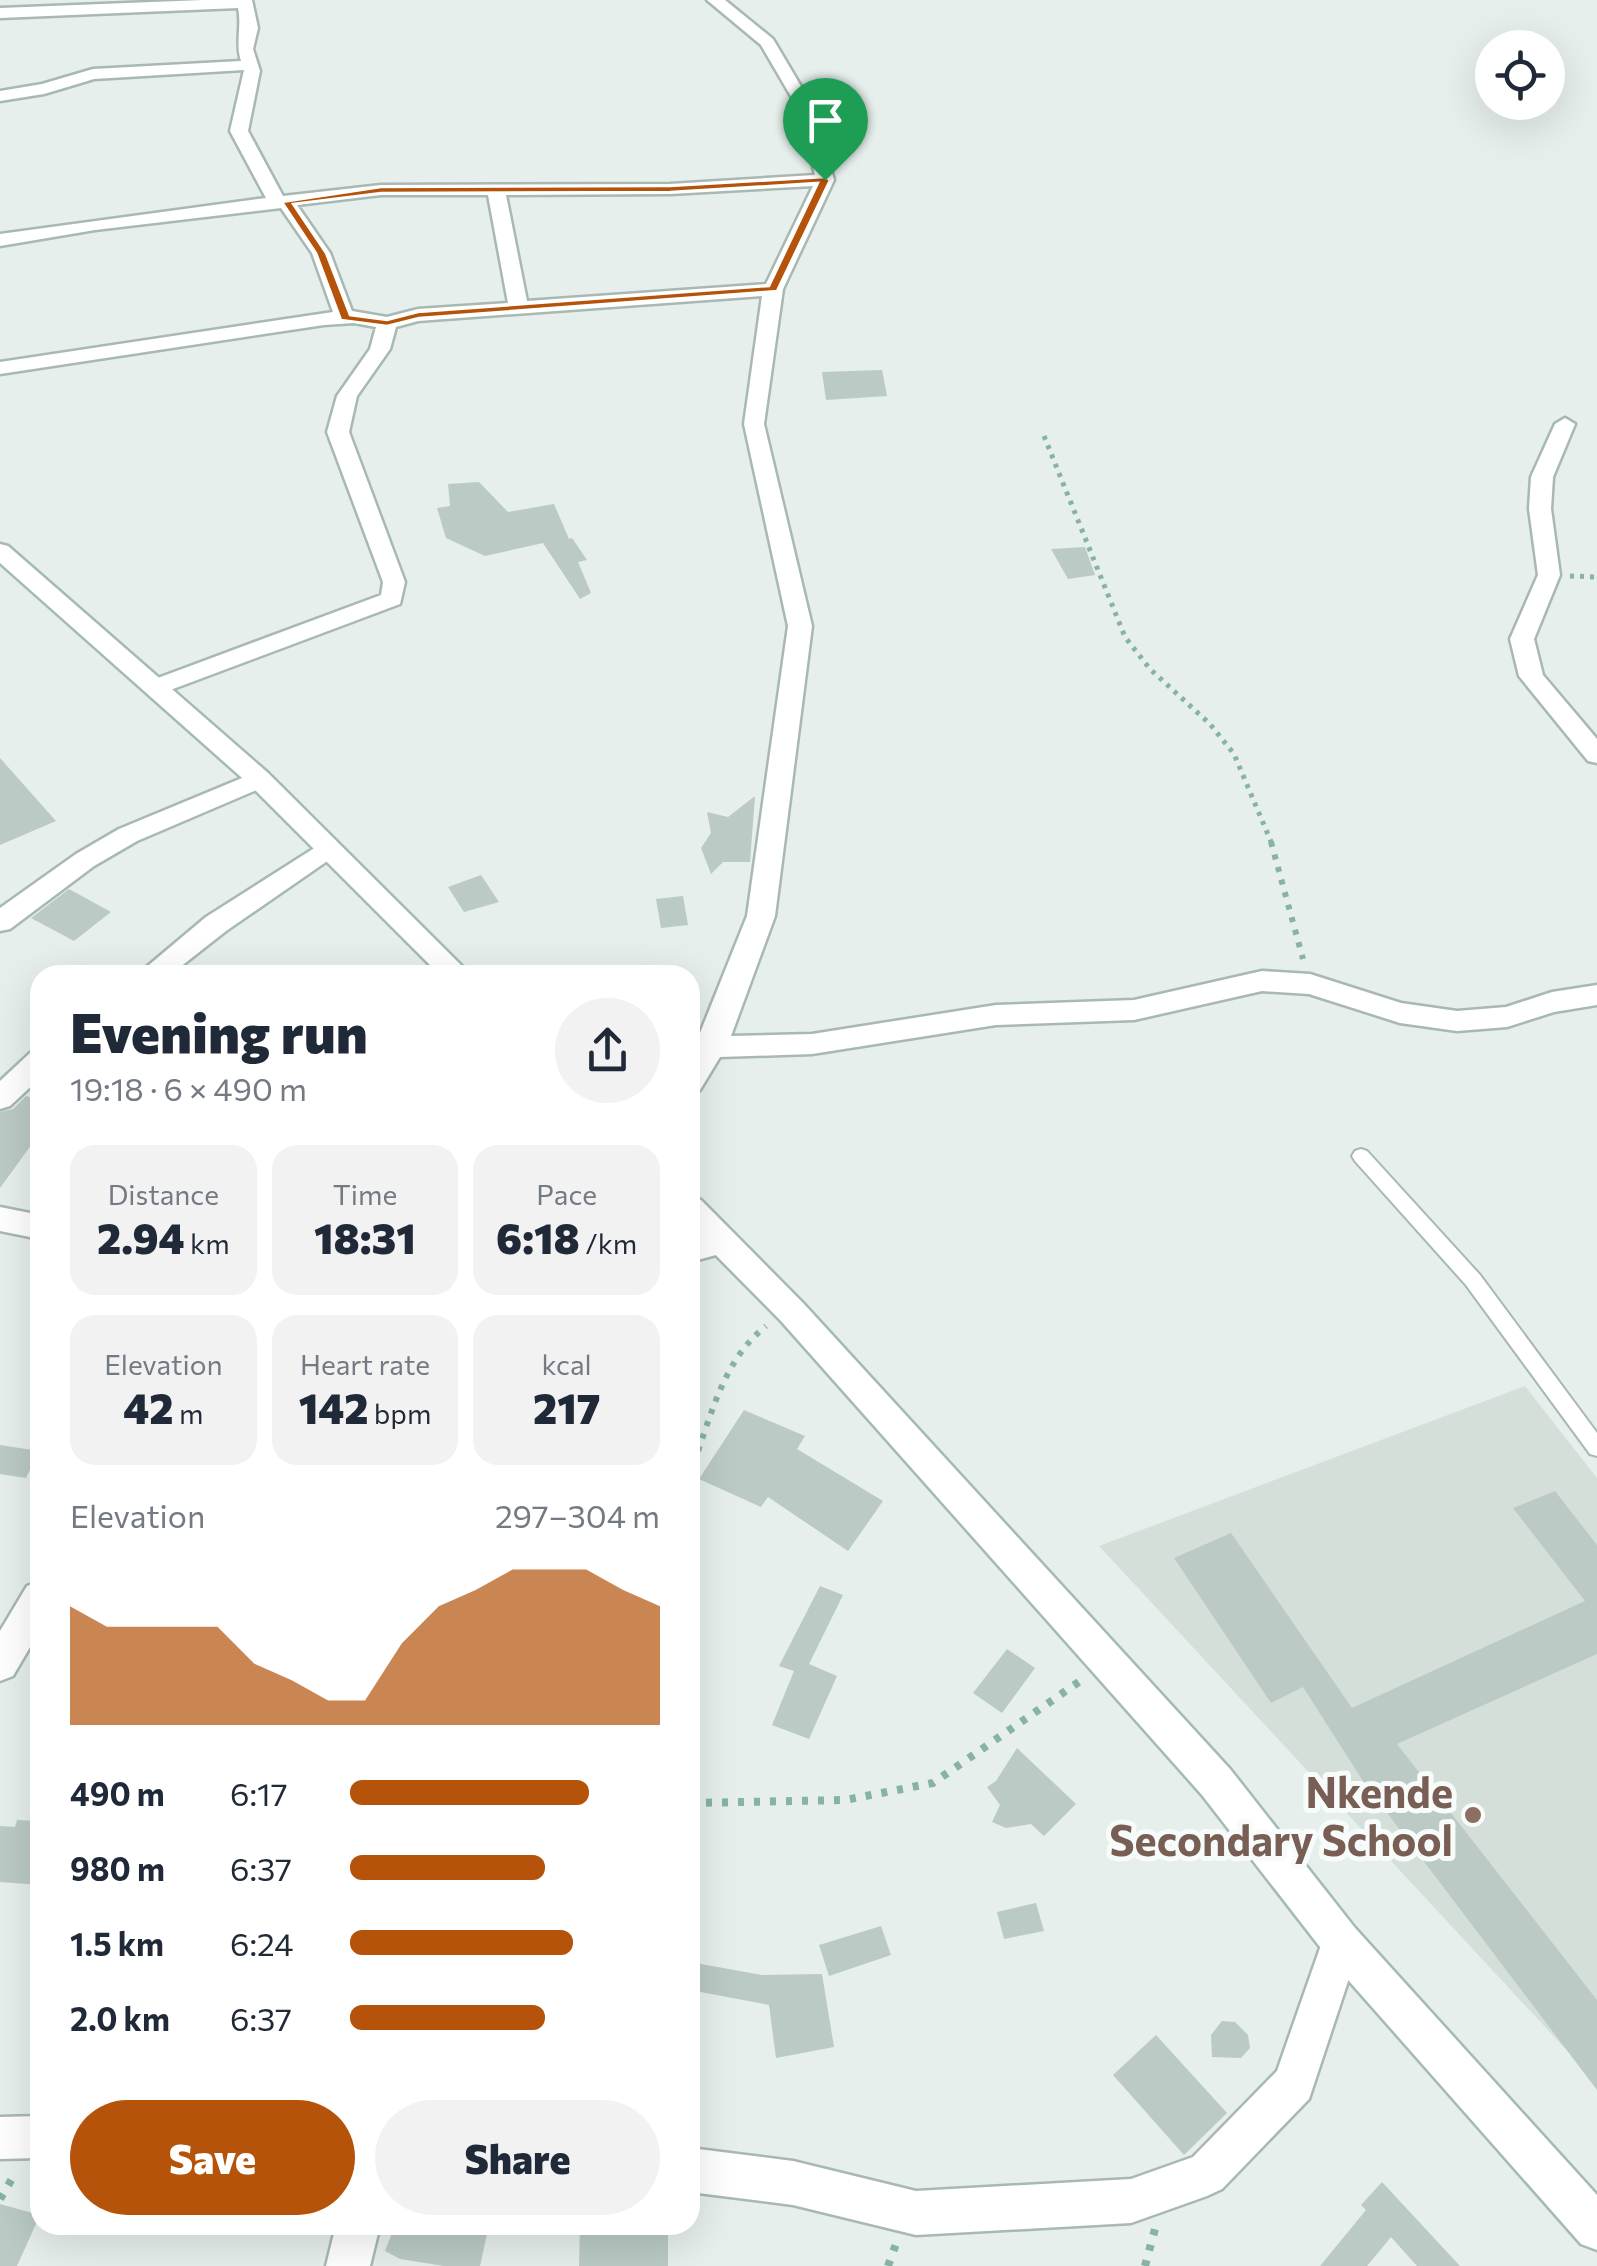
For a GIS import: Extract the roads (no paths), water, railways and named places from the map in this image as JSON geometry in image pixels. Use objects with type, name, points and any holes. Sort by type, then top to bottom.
[{"type":"street","points":[[700,1066],[712,1047],[761,916],[800,626],[754,424],[773,289],[825,180],[807,110],[768,42],[714,0]]},
{"type":"street","points":[[0,13],[245,2],[250,18],[246,50],[250,65],[249,96],[240,115],[239,131],[282,203],[321,253],[345,318]]},
{"type":"street","points":[[0,96],[44,89],[93,74],[250,65]]},
{"type":"street","points":[[0,240],[95,224],[381,190],[670,189],[825,180]]},
{"type":"street","points":[[496,190],[519,308]]},
{"type":"street","points":[[0,368],[345,318],[387,323],[418,315],[773,289]]},
{"type":"street","points":[[156,687],[392,598],[394,582],[338,432],[347,396],[380,349],[387,323]]},
{"type":"street","points":[[1565,424],[1542,477],[1540,509],[1549,575],[1522,639],[1532,676],[1597,754]]},
{"type":"street","points":[[0,550],[260,779],[447,965]]},
{"type":"street","points":[[0,922],[85,860],[128,835],[260,779]]},
{"type":"street","points":[[164,965],[216,924],[327,849]]},
{"type":"street","points":[[712,1047],[812,1044],[996,1015],[1076,1016],[1134,1010],[1262,981],[1310,984],[1400,1012],[1457,1021],[1507,1016],[1552,1002],[1597,995]]},
{"type":"street","points":[[0,1098],[30,1070]]},
{"type":"street","points":[[0,1220],[30,1224]]},
{"type":"street","points":[[705,1246],[792,1312],[1216,1782],[1342,1942],[1597,2228]]},
{"type":"street","points":[[0,1664],[30,1614]]},
{"type":"street","points":[[700,2171],[793,2183],[916,2213],[1130,2200],[1207,2174],[1294,2084],[1342,1942]]},
{"type":"street","points":[[0,2138],[30,2136]]},
{"type":"street","points":[[348,2266],[356,2235]]},
{"type":"lane","points":[[1361,1156],[1473,1280],[1597,1448]]},
{"type":"place","name":"Nkende Secondary School","points":[[1473,1815]]}]
